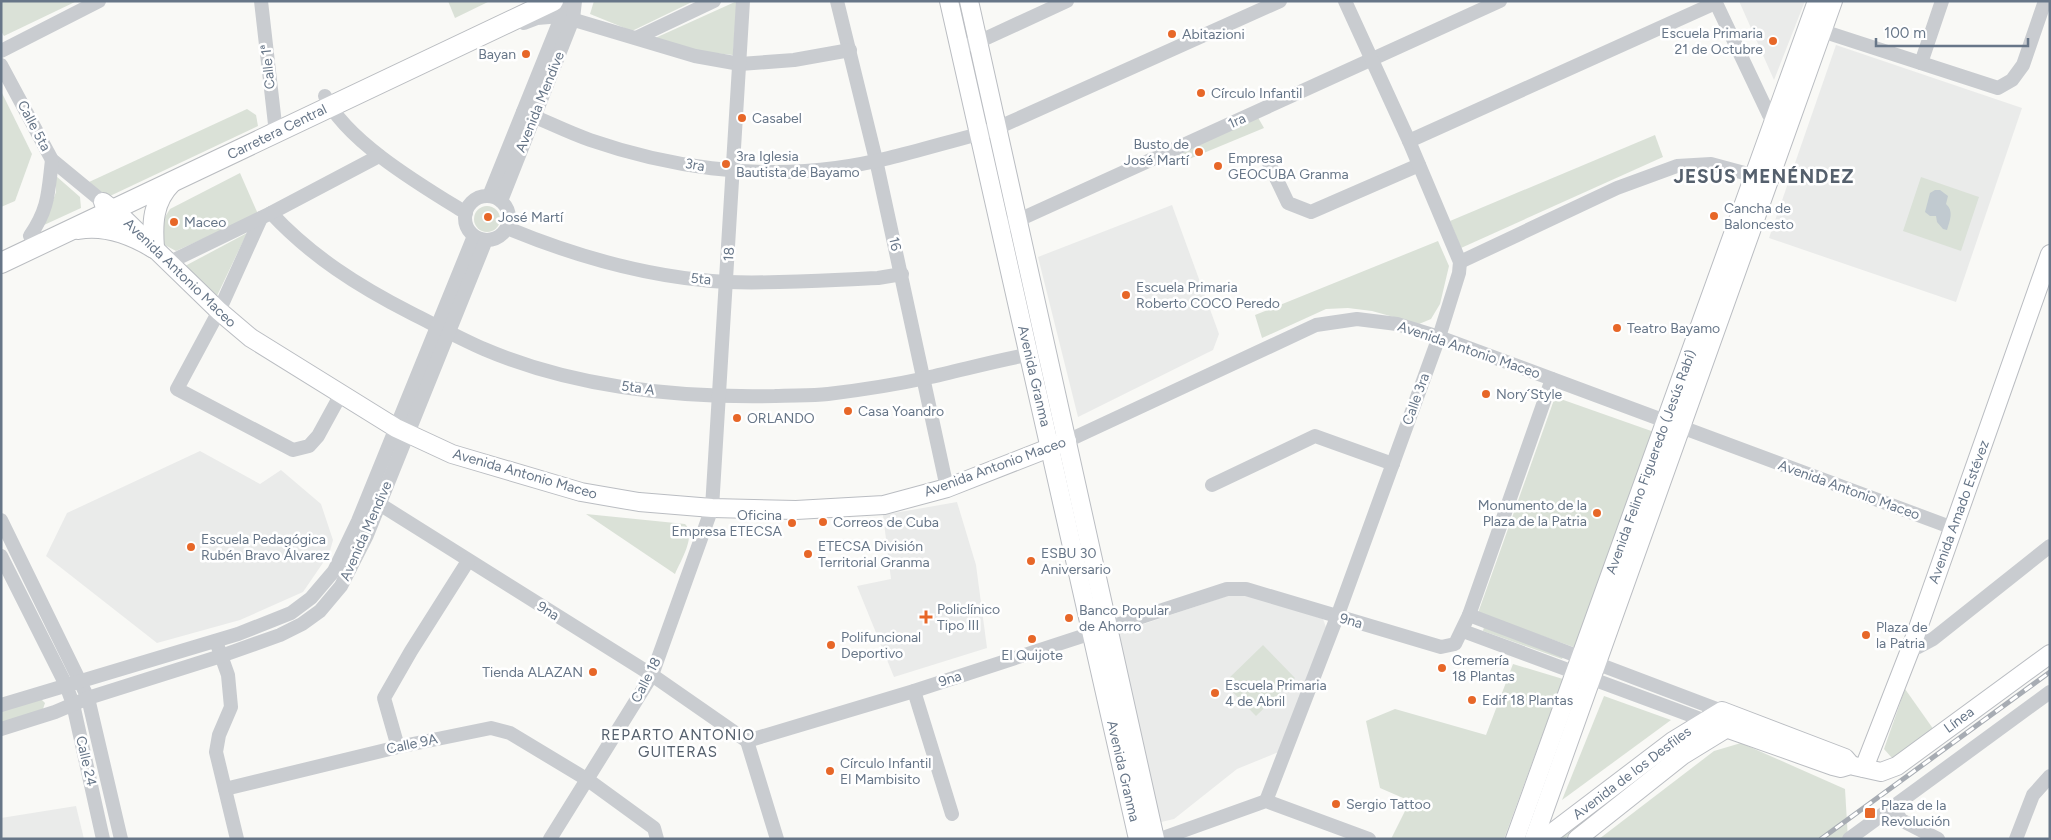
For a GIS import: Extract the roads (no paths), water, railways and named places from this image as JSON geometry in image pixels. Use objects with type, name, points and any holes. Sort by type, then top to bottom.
[{"type":"highway","name":"Carretera Central","points":[[1,249],[30,236],[172,182],[525,1]]},
{"type":"highway","name":"Carretera Central","points":[[328,101],[441,54],[563,12]]},
{"type":"highway","name":"Carretera Central","points":[[1,263],[67,232],[108,206],[275,128]]},
{"type":"highway","points":[[154,248],[152,229],[159,196],[172,182]]},
{"type":"highway","points":[[67,232],[81,228],[118,230],[136,237],[154,248]]},
{"type":"main road","name":"Avenida Granma","points":[[949,1],[1050,448],[1155,839]]},
{"type":"main road","name":"Avenida Granma","points":[[969,1],[1066,441],[1138,839]]},
{"type":"main road","name":"Avenida Felino Figueredo (Jesús Rabí)","points":[[1515,839],[1578,664],[1673,424],[1815,29],[1817,1]]},
{"type":"main road","name":"Avenida Felino Figueredo (Jesús Rabí)","points":[[1761,178],[1775,117],[1815,29],[1833,1]]},
{"type":"main road","name":"Avenida Antonio Maceo","points":[[108,206],[170,262],[219,311],[251,338],[340,394],[402,431],[452,454],[581,492],[639,502],[712,508],[796,510],[880,505],[947,488],[1066,441]]},
{"type":"main road","name":"Avenida Amado Estévez","points":[[1858,767],[1912,645],[2049,259]]},
{"type":"main road","name":"Avenida Felino Figueredo (Jesús Rabí)","points":[[1534,839],[1594,671],[1673,424]]},
{"type":"main road","name":"Línea","points":[[1706,721],[1833,766],[1841,768],[1858,767],[1881,772],[1897,766],[2050,654]]},
{"type":"main road","points":[[1722,711],[1845,758],[1858,767]]},
{"type":"main road","name":"Avenida de los Desfiles","points":[[1544,839],[1673,740],[1722,711]]},
{"type":"main road","name":"Avenida de los Desfiles","points":[[1577,839],[1683,755],[1727,728]]},
{"type":"street","points":[[1,51],[99,1]]},
{"type":"street","name":"Calle 1ª","points":[[260,1],[275,128]]},
{"type":"street","name":"Avenida Mendive","points":[[495,198],[529,114],[563,12],[562,1]]},
{"type":"street","name":"Avenida Mendive","points":[[563,12],[576,1]]},
{"type":"street","points":[[638,37],[714,1]]},
{"type":"street","name":"18","points":[[712,508],[743,1]]},
{"type":"street","name":"16","points":[[837,1],[902,274],[947,488]]},
{"type":"street","points":[[960,47],[978,42],[1067,1]]},
{"type":"street","name":"3ra","points":[[529,114],[589,140],[646,157],[733,172],[799,172],[837,168],[980,134],[997,128],[1280,1]]},
{"type":"street","points":[[1345,1],[1419,165],[1460,262],[1617,188],[1677,166],[1711,164],[1761,178]]},
{"type":"street","name":"1ra","points":[[1000,228],[1500,1]]},
{"type":"street","points":[[1920,63],[1942,1]]},
{"type":"street","points":[[1815,29],[1998,88],[2012,80],[2023,65],[2045,1]]},
{"type":"street","points":[[1408,142],[1715,2],[1769,115],[1775,117]]},
{"type":"street","points":[[563,12],[695,56],[740,64],[794,60],[850,50]]},
{"type":"street","name":"Calle 5ta","points":[[1,65],[52,160]]},
{"type":"street","points":[[328,101],[346,126],[380,156],[466,213]]},
{"type":"street","points":[[170,262],[380,156]]},
{"type":"street","points":[[30,236],[41,220],[47,204],[52,160]]},
{"type":"street","name":"Avenida Antonio Maceo","points":[[52,160],[108,206]]},
{"type":"street","points":[[1269,163],[1288,202],[1311,212],[1419,165]]},
{"type":"street","points":[[495,198],[509,213],[507,228],[496,238],[480,238],[468,228],[466,213],[472,202],[495,198]]},
{"type":"street","points":[[266,215],[219,311],[176,389],[293,450],[309,446],[318,436],[340,394]]},
{"type":"street","name":"5ta A","points":[[266,215],[339,272],[443,329],[486,350],[520,362],[583,379],[642,390],[719,397],[827,394],[924,379],[1029,354],[1047,352]]},
{"type":"street","name":"5ta","points":[[507,228],[602,262],[666,275],[727,282],[878,278],[902,274]]},
{"type":"street","name":"Avenida Mendive","points":[[1,729],[88,698],[221,656],[280,635],[302,624],[320,611],[341,586],[480,238]]},
{"type":"street","name":"Calle 3ra","points":[[1266,801],[1337,617],[1439,337],[1459,274],[1460,262]]},
{"type":"street","name":"Avenida Antonio Maceo","points":[[1066,441],[1316,325],[1357,319],[1397,324],[1439,337],[1953,528]]},
{"type":"street","points":[[1552,379],[1463,631],[1578,664]]},
{"type":"street","points":[[1212,485],[1316,436],[1393,464]]},
{"type":"street","name":"Avenida Mendive","points":[[1,705],[238,634],[291,613],[311,598],[334,571],[374,501]]},
{"type":"street","name":"9na","points":[[374,501],[652,675],[747,740],[914,691],[1227,589],[1246,588],[1441,647],[1456,644],[1463,631]]},
{"type":"street","name":"Calle 18","points":[[550,839],[652,675],[712,508]]},
{"type":"street","name":"Calle 24","points":[[1,520],[88,698],[121,839]]},
{"type":"street","points":[[1912,645],[1918,647],[1933,639],[2050,546]]},
{"type":"street","name":"Calle 24","points":[[1,556],[66,685],[73,704],[103,839]]},
{"type":"street","points":[[398,746],[384,698],[411,651],[468,561]]},
{"type":"street","points":[[1469,615],[1706,721]]},
{"type":"street","points":[[215,640],[231,691],[231,707],[218,735],[216,752],[237,839]]},
{"type":"street","points":[[1594,671],[1722,711]]},
{"type":"street","points":[[914,691],[952,814]]},
{"type":"street","points":[[1850,839],[2050,692]]},
{"type":"street","name":"Calle 9A","points":[[225,789],[398,746],[491,728],[510,733],[588,780],[654,828],[657,839]]},
{"type":"street","points":[[747,740],[777,839]]},
{"type":"street","points":[[2016,839],[2033,795],[2050,776]]},
{"type":"street","points":[[1160,839],[1266,801],[1369,839]]},
{"type":"street","points":[[1893,807],[1901,820],[1938,839]]},
{"type":"railway","points":[[1821,839],[2050,672]]},
{"type":"place","name":"Abitazioni","points":[[1172,34]]},
{"type":"place","name":"Escuela Primaria 21 de Octubre","points":[[1773,41]]},
{"type":"place","name":"Bayan","points":[[526,54]]},
{"type":"place","name":"Círculo Infantil","points":[[1201,93]]},
{"type":"place","name":"Casabel","points":[[742,118]]},
{"type":"place","name":"Busto de José Martí","points":[[1199,152]]},
{"type":"place","name":"3ra Iglesia Bautista de Bayamo","points":[[726,164]]},
{"type":"place","name":"Empresa GEOCUBA Granma","points":[[1218,166]]},
{"type":"place","name":"Cancha de Baloncesto","points":[[1714,216]]},
{"type":"place","name":"José Martí","points":[[488,217]]},
{"type":"place","name":"Maceo","points":[[174,222]]},
{"type":"place","name":"Escuela Primaria Roberto COCO Peredo","points":[[1126,295]]},
{"type":"place","name":"Teatro Bayamo","points":[[1617,328]]},
{"type":"place","name":"Nory´Style","points":[[1486,394]]},
{"type":"place","name":"Casa Yoandro","points":[[848,411]]},
{"type":"place","name":"ORLANDO","points":[[737,418]]},
{"type":"place","name":"Monumento de la Plaza de la Patria","points":[[1597,513]]},
{"type":"place","name":"Correos de Cuba","points":[[823,522]]},
{"type":"place","name":"Oficina Empresa ETECSA","points":[[792,523]]},
{"type":"place","name":"Escuela Pedagógica Rubén Bravo Álvarez","points":[[191,547]]},
{"type":"place","name":"ETECSA División Territorial Granma","points":[[808,554]]},
{"type":"place","name":"ESBU 30 Aniversario","points":[[1031,561]]},
{"type":"place","name":"Policlínico Tipo III","points":[[926,617]]},
{"type":"place","name":"Banco Popular de Ahorro","points":[[1069,618]]},
{"type":"place","name":"Plaza de la Patria","points":[[1866,635]]},
{"type":"place","name":"El Quijote","points":[[1032,639]]},
{"type":"place","name":"Polifuncional Deportivo","points":[[831,645]]},
{"type":"place","name":"Cremería 18 Plantas","points":[[1442,668]]},
{"type":"place","name":"Tienda ALAZAN","points":[[593,672]]},
{"type":"place","name":"Escuela Primaria 4 de Abril","points":[[1215,693]]},
{"type":"place","name":"Edif 18 Plantas","points":[[1472,700]]},
{"type":"place","name":"Círculo Infantil El Mambisito","points":[[830,771]]},
{"type":"place","name":"Sergio Tattoo","points":[[1336,804]]},
{"type":"place","name":"Plaza de la Revolución","points":[[1870,813]]},
{"type":"district","name":"JESÚS MENÉNDEZ","points":[[1764,176]]},
{"type":"district","name":"REPARTO ANTONIO GUITERAS","points":[[678,744]]}]
